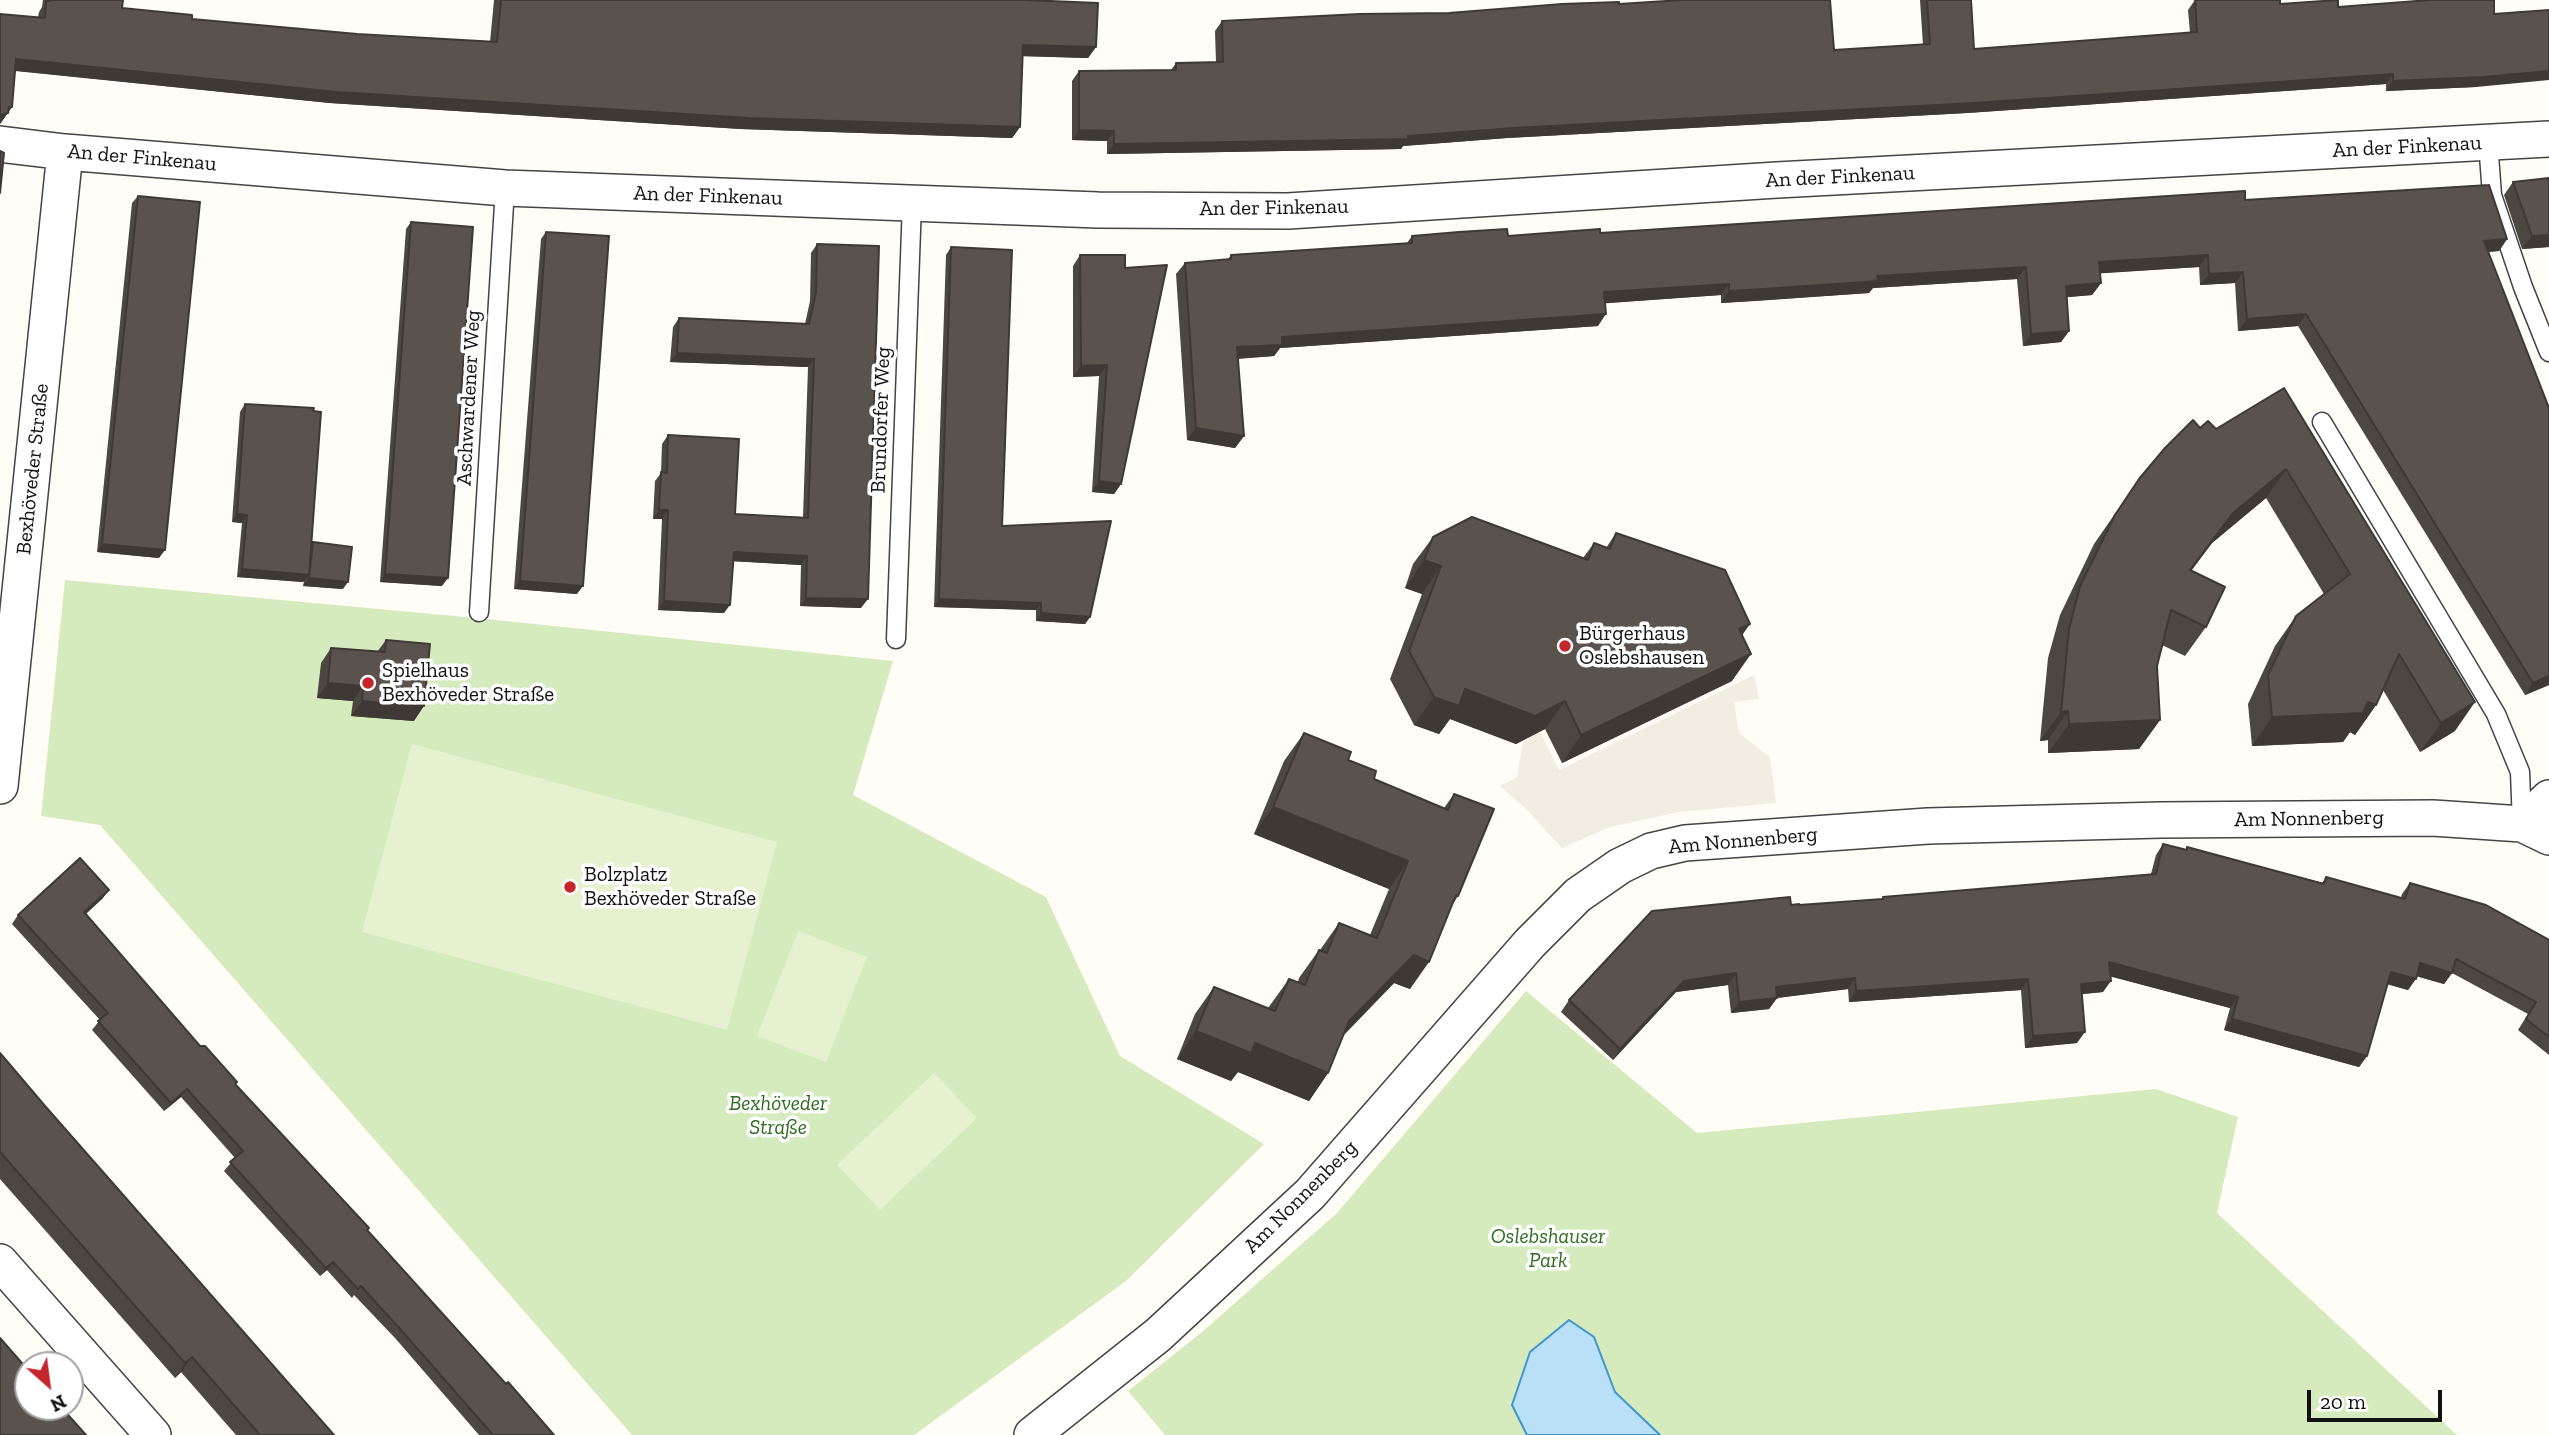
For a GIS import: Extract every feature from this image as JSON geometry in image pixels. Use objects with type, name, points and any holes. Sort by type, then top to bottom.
[{"type":"street","name":"An der Finkenau","points":[[0,144],[65,152],[505,188],[1098,210],[1288,211],[1791,179],[2549,139]]},
{"type":"street","name":"Bexhöveder Straße","points":[[0,786],[65,152]]},
{"type":"street","points":[[2535,830],[2549,798]]},
{"type":"street","name":"Am Nonnenberg","points":[[1032,1435],[1158,1335],[1310,1194],[1530,943],[1578,895],[1620,866],[1651,851],[1685,843],[1988,823],[2433,818],[2535,830]]},
{"type":"street","points":[[0,1262],[153,1435]]},
{"type":"lane","points":[[2488,142],[2492,195],[2523,287],[2549,352]]},
{"type":"lane","name":"Aschwardener Weg","points":[[479,612],[505,188]]},
{"type":"lane","name":"Brundorfer Weg","points":[[896,639],[912,203]]},
{"type":"lane","points":[[2322,422],[2496,715],[2520,772],[2535,830]]},
{"type":"green space","name":"Bexhöveder Straße","points":[[65,580],[476,618],[893,661],[853,795],[1046,897],[1120,1056],[1264,1144],[1126,1281],[914,1435],[632,1435],[100,825],[41,816]]},
{"type":"green space","name":"Bolzplatz Bexhöveder Straße","points":[[412,744],[777,842],[727,1030],[362,932]]},
{"type":"green space","points":[[798,931],[867,957],[826,1062],[757,1036]]},
{"type":"green space","name":"Oslebshauser Park","points":[[1526,991],[1697,1133],[2156,1089],[2238,1117],[2217,1213],[2457,1435],[1165,1435],[1128,1391],[1202,1332],[1337,1213]]},
{"type":"green space","points":[[934,1073],[977,1118],[880,1210],[837,1165]]},
{"type":"shaded area","points":[[1754,675],[1759,699],[1734,702],[1739,733],[1770,757],[1776,803],[1679,812],[1610,827],[1562,848],[1525,808],[1500,786],[1517,777],[1523,742],[1540,732],[1559,770]]},
{"type":"water","points":[[1569,1320],[1594,1337],[1615,1392],[1660,1435],[1527,1435],[1512,1405],[1530,1352]]},
{"type":"building","points":[[123,0],[122,8],[192,15],[192,19],[357,34],[497,42],[501,0],[1026,0],[1098,3],[1096,47],[1023,45],[1020,127],[749,118],[337,92],[16,59],[12,107],[9,107],[8,113],[0,115],[0,14],[45,18],[46,1]]},
{"type":"building","points":[[1682,0],[1830,0],[1834,50],[1930,44],[1927,0],[1971,0],[1974,49],[2197,32],[2195,0],[2280,0],[2280,4],[2338,0],[2338,7],[2430,0],[2494,0],[2494,14],[2549,10],[2549,71],[2393,81],[2393,74],[1974,103],[1514,128],[1408,136],[1408,139],[1114,144],[1114,131],[1079,130],[1079,71],[1176,70],[1176,63],[1223,62],[1222,21],[1359,14],[1449,13],[1562,4]]},
{"type":"building","points":[[0,151],[4,153],[0,193]]},
{"type":"building","points":[[2549,178],[2549,235],[2532,236],[2513,182]]},
{"type":"building","points":[[2489,185],[2507,239],[2484,241],[2549,408],[2549,676],[2533,683],[2306,314],[2247,319],[2243,272],[2209,274],[2208,255],[2099,262],[2101,283],[2066,286],[2069,331],[2031,334],[2026,267],[1877,276],[1878,281],[1764,289],[1729,291],[1729,284],[1604,292],[1606,314],[1282,337],[1282,345],[1237,347],[1244,436],[1196,428],[1185,263],[1231,259],[1231,255],[1412,243],[1412,236],[1507,229],[1508,236],[1600,229],[1600,233],[2245,191],[2245,200]]},
{"type":"building","points":[[138,196],[200,202],[165,550],[102,544]]},
{"type":"building","points":[[411,222],[473,227],[448,578],[385,574]]},
{"type":"building","points":[[546,232],[609,236],[583,586],[520,581]]},
{"type":"building","points":[[817,244],[879,246],[868,599],[806,598],[807,556],[734,552],[730,605],[664,601],[668,510],[659,510],[661,472],[667,473],[668,435],[739,439],[735,514],[808,518],[814,359],[677,353],[679,318],[809,324],[816,292]]},
{"type":"building","points":[[951,247],[1012,250],[1002,526],[1111,521],[1090,617],[1041,613],[1041,603],[939,599]]},
{"type":"building","points":[[1080,255],[1125,255],[1125,268],[1167,265],[1121,484],[1099,481],[1107,365],[1081,366]]},
{"type":"building","points":[[2284,388],[2475,702],[2441,723],[2399,654],[2376,705],[2368,702],[2363,713],[2272,717],[2268,675],[2296,616],[2350,574],[2286,469],[2232,514],[2190,570],[2225,587],[2206,627],[2171,610],[2157,666],[2160,720],[2069,724],[2068,711],[2061,712],[2069,629],[2080,586],[2115,515],[2139,479],[2193,420],[2200,428],[2208,421],[2216,429]]},
{"type":"building","points":[[245,404],[314,408],[313,411],[321,412],[309,575],[242,569],[247,515],[237,514]]},
{"type":"building","name":"Bürgerhaus Oslebshausen","points":[[1472,517],[1588,560],[1594,543],[1610,549],[1616,533],[1725,570],[1750,624],[1739,629],[1751,654],[1581,735],[1565,701],[1535,716],[1465,689],[1459,706],[1434,697],[1409,651],[1441,566],[1424,560],[1433,537]]},
{"type":"building","points":[[313,542],[352,547],[348,582],[309,578]]},
{"type":"building","name":"Spielhaus Bexhöveder Straße","points":[[386,640],[430,644],[424,706],[362,701],[363,686],[328,683],[331,648],[385,652]]},
{"type":"building","points":[[1304,733],[1351,752],[1348,760],[1376,771],[1374,779],[1448,810],[1454,794],[1494,809],[1429,962],[1414,955],[1349,1021],[1328,1073],[1255,1043],[1251,1053],[1196,1031],[1214,987],[1275,1011],[1289,979],[1305,985],[1319,950],[1327,953],[1339,923],[1377,938],[1408,861],[1273,807]]},
{"type":"building","points":[[2163,844],[2187,850],[2187,847],[2324,884],[2326,877],[2405,899],[2410,883],[2486,905],[2549,940],[2549,1037],[2526,1019],[2536,1002],[2456,959],[2452,973],[2420,963],[2416,979],[2391,972],[2367,1056],[2232,1019],[2238,997],[2109,962],[2111,981],[2081,984],[2085,1032],[2033,1036],[2028,979],[1856,991],[1855,978],[1776,987],[1777,998],[1739,1002],[1736,973],[1684,981],[1620,1049],[1569,1000],[1652,911],[1790,897],[1791,905],[1883,899],[2156,874]]},
{"type":"building","points":[[80,858],[109,890],[84,912],[200,1046],[205,1046],[237,1082],[235,1084],[369,1228],[367,1230],[554,1435],[493,1435],[361,1286],[358,1289],[333,1262],[326,1268],[230,1162],[243,1151],[187,1089],[171,1103],[98,1021],[108,1013],[18,915]]},
{"type":"building","points":[[0,1053],[334,1435],[260,1435],[192,1357],[185,1363],[0,1152]]},
{"type":"building","points":[[0,1338],[14,1354],[14,1421],[74,1421],[86,1435],[0,1435]]},
{"type":"place","name":"Bürgerhaus Oslebshausen","points":[[1565,646]]},
{"type":"place","name":"Spielhaus Bexhöveder Straße","points":[[368,683]]},
{"type":"place","name":"Bolzplatz Bexhöveder Straße","points":[[570,887]]}]
